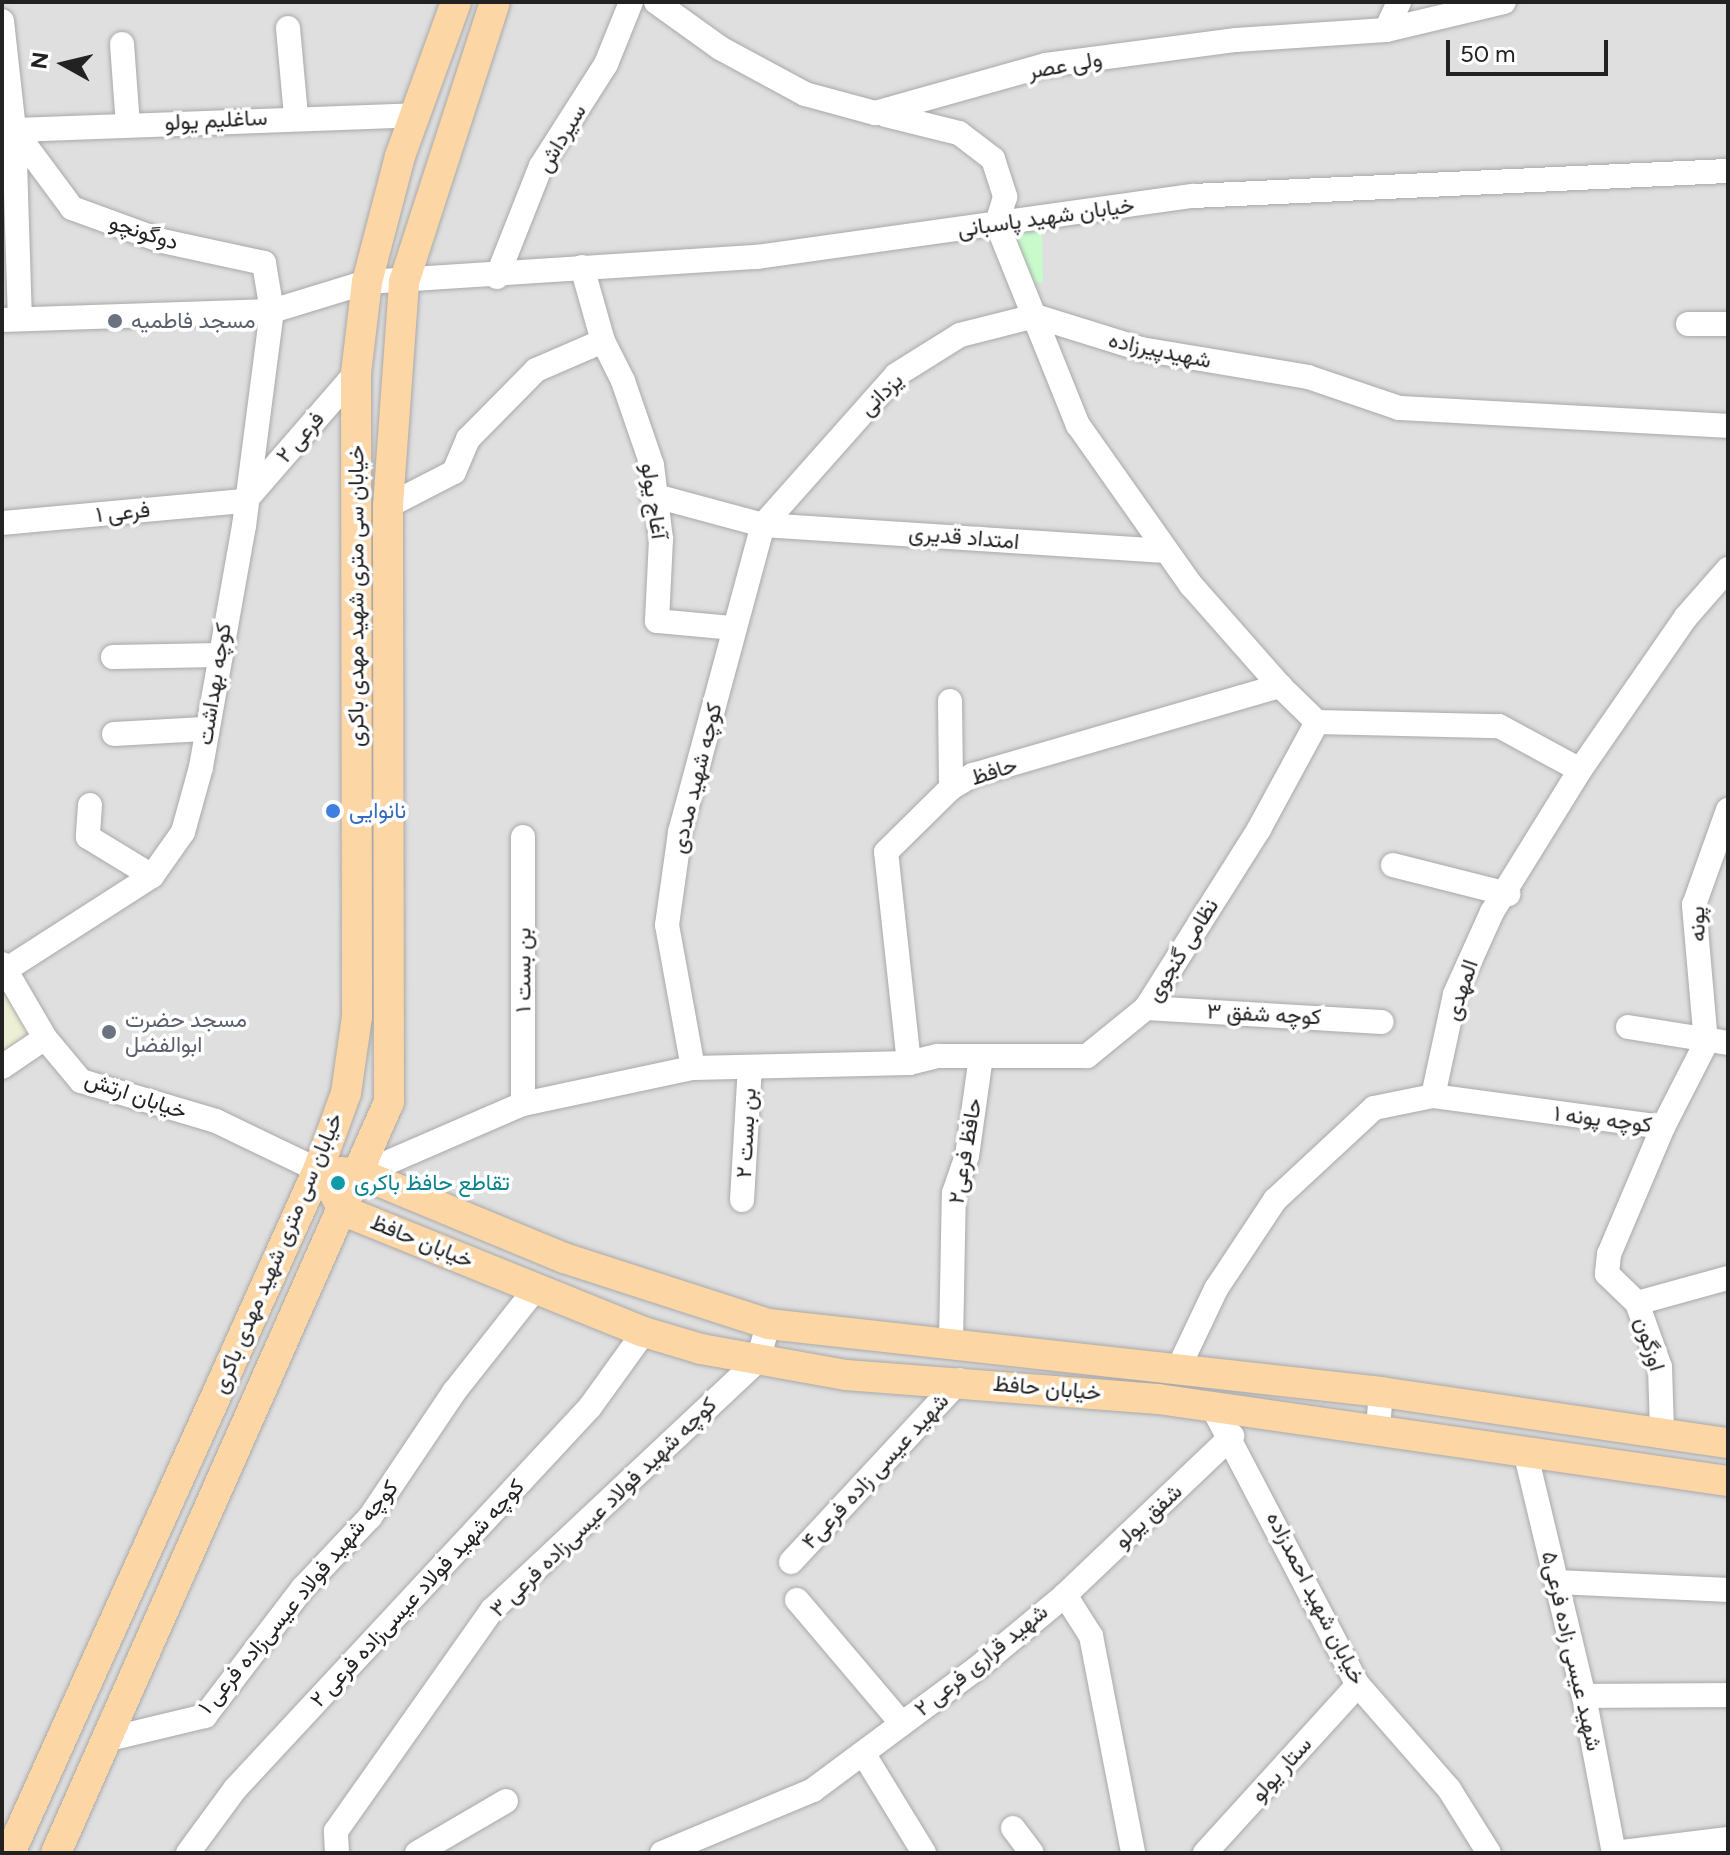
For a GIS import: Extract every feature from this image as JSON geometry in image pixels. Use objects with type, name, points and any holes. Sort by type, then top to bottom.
[{"type":"main road","name":"خیابان سی متری شهید مهدی باکری","points":[[10,1853],[318,1170],[346,1093],[357,1017],[356,373],[367,282],[400,156],[456,2]]},
{"type":"main road","name":"خیابان سی متری شهید مهدی باکری","points":[[56,1853],[361,1174],[389,1102],[388,506],[404,282],[495,2]]},
{"type":"main road","name":"خیابان حافظ","points":[[318,1170],[361,1174],[564,1258],[768,1324],[1381,1392],[1728,1443]]},
{"type":"main road","name":"خیابان حافظ","points":[[318,1170],[344,1211],[644,1332],[758,1360],[846,1375],[960,1380],[1158,1399],[1214,1410],[1728,1481]]},
{"type":"street","name":"سیرداش","points":[[497,277],[541,166],[606,64],[631,2]]},
{"type":"street","points":[[656,2],[720,48],[805,94],[959,133],[993,159],[1005,197],[997,224],[1078,425],[1165,551],[1280,686],[1317,722],[1499,726],[1580,770]]},
{"type":"street","points":[[1386,30],[1399,2]]},
{"type":"street","name":"ولی عصر","points":[[875,113],[1046,65],[1236,40],[1386,30],[1504,2]]},
{"type":"street","points":[[2,21],[14,130],[11,319]]},
{"type":"street","points":[[288,28],[296,116]]},
{"type":"street","points":[[122,44],[128,125]]},
{"type":"street","name":"ساغلیم یولو","points":[[14,130],[296,116],[417,115]]},
{"type":"street","name":"دوگونچو","points":[[14,130],[72,208],[162,241],[264,263],[272,311]]},
{"type":"street","name":"خیابان شهید پاسبانی","points":[[11,319],[272,311],[367,282],[497,277],[582,267],[757,257],[1193,196],[1728,171]]},
{"type":"street","name":"آغاج یولو","points":[[582,267],[603,341],[623,381],[652,465],[652,495],[661,539],[657,621],[733,628]]},
{"type":"street","name":"کوچه بهداشت","points":[[4,967],[152,876],[183,832],[201,767],[204,729],[245,501],[272,311]]},
{"type":"street","name":"شهیدپیرزاده","points":[[1035,316],[1141,349],[1308,377],[1399,408],[1728,426]]},
{"type":"street","name":"یزدانی","points":[[763,525],[896,375],[960,335],[1035,316]]},
{"type":"street","points":[[1688,324],[1728,324]]},
{"type":"street","points":[[388,506],[454,472],[468,439],[536,370],[603,341]]},
{"type":"street","name":"فرعی ۲","points":[[245,501],[356,373]]},
{"type":"street","name":"امتداد قدیری","points":[[652,495],[763,525],[1165,551]]},
{"type":"street","name":"فرعی ۱","points":[[2,523],[245,501]]},
{"type":"street","name":"کوچه شهید مددی","points":[[693,1068],[667,925],[680,832],[763,525]]},
{"type":"street","name":"المهدی","points":[[1433,1096],[1455,994],[1492,912],[1508,894],[1580,770],[1686,617],[1728,569]]},
{"type":"street","points":[[113,657],[219,655]]},
{"type":"street","name":"حافظ","points":[[909,1063],[886,852],[951,788],[973,775],[1280,686]]},
{"type":"street","points":[[950,701],[951,788]]},
{"type":"street","name":"نظامی گنجوی","points":[[693,1068],[909,1063],[938,1056],[1087,1056],[1146,1008],[1259,829],[1317,722]]},
{"type":"street","points":[[114,734],[204,729]]},
{"type":"street","points":[[90,805],[88,837],[152,876]]},
{"type":"street","name":"پونه","points":[[1717,1043],[1694,905],[1728,810]]},
{"type":"street","name":"بن بست ۱","points":[[523,837],[523,1104]]},
{"type":"street","points":[[1393,865],[1508,894]]},
{"type":"street","name":"خیابان ارتش","points":[[4,967],[18,998],[45,1038],[81,1081],[216,1121],[318,1170]]},
{"type":"street","name":"کوچه شفق ۳","points":[[1146,1008],[1382,1022]]},
{"type":"street","points":[[1628,1027],[1717,1043],[1663,1127]]},
{"type":"street","points":[[2,1067],[45,1038]]},
{"type":"street","name":"حافظ فرعی۲","points":[[951,1343],[954,1193],[967,1156],[981,1056]]},
{"type":"street","name":"بن بست ۲","points":[[742,1200],[750,1067]]},
{"type":"street","points":[[361,1174],[523,1104],[693,1068]]},
{"type":"street","points":[[1178,1369],[1216,1289],[1275,1200],[1374,1108],[1433,1096]]},
{"type":"street","name":"کوچه پونه ۱","points":[[1433,1096],[1663,1127],[1609,1254],[1607,1274],[1637,1303]]},
{"type":"street","points":[[1637,1303],[1728,1278]]},
{"type":"street","name":"کوچه شهید فولاد عیسی‌زاده فرعی ۱","points":[[109,1739],[205,1716],[303,1588],[370,1517],[454,1392],[537,1287]]},
{"type":"street","name":"اوزگون","points":[[1637,1303],[1660,1367],[1662,1432]]},
{"type":"street","points":[[758,1360],[768,1324]]},
{"type":"street","name":"کوچه شهید فولاد عیسی‌زاده فرعی ۲","points":[[188,1853],[235,1789],[590,1407],[644,1332]]},
{"type":"street","name":"کوچه شهید فولاد عیسی‌زاده فرعی ۳","points":[[337,1853],[336,1831],[492,1610],[758,1360]]},
{"type":"street","name":"شهید عیسی زاده فرعی۴","points":[[791,1562],[960,1380]]},
{"type":"street","points":[[1378,1431],[1381,1392]]},
{"type":"street","name":"خیابان شهید احمدزاده","points":[[1214,1410],[1232,1436],[1358,1685],[1449,1789],[1489,1853]]},
{"type":"street","name":"شفق یولو","points":[[1065,1595],[1232,1436]]},
{"type":"street","name":"شهید عیسی زاده فرعی۵","points":[[1525,1451],[1584,1696],[1614,1853]]},
{"type":"street","points":[[1558,1582],[1728,1590]]},
{"type":"street","name":"شهید قراری فرعی ۲","points":[[662,1853],[690,1847],[813,1790],[1065,1595],[1091,1636],[1129,1809],[1133,1853]]},
{"type":"street","points":[[797,1600],[902,1724]]},
{"type":"street","name":"ستار یولو","points":[[1205,1853],[1358,1685]]},
{"type":"street","points":[[1584,1696],[1728,1695]]},
{"type":"street","points":[[863,1753],[924,1853]]},
{"type":"street","points":[[417,1853],[506,1801]]},
{"type":"street","points":[[1013,1828],[1032,1853]]},
{"type":"street","points":[[1614,1853],[1728,1839]]},
{"type":"shaded area","points":[[2,2],[1728,2],[1728,1853],[2,1853]]},
{"type":"green space","points":[[1042,230],[1043,283],[1028,281],[1005,234]]},
{"type":"green space","points":[[2,991],[35,1038],[2,1061]]},
{"type":"place","name":"مسجد فاطمیه","points":[[115,321]]},
{"type":"place","name":"نانوایی","points":[[333,811]]},
{"type":"place","name":"مسجد حضرت ابوالفضل","points":[[109,1032]]},
{"type":"place","name":"تقاطع حافظ باکری","points":[[338,1183]]}]
